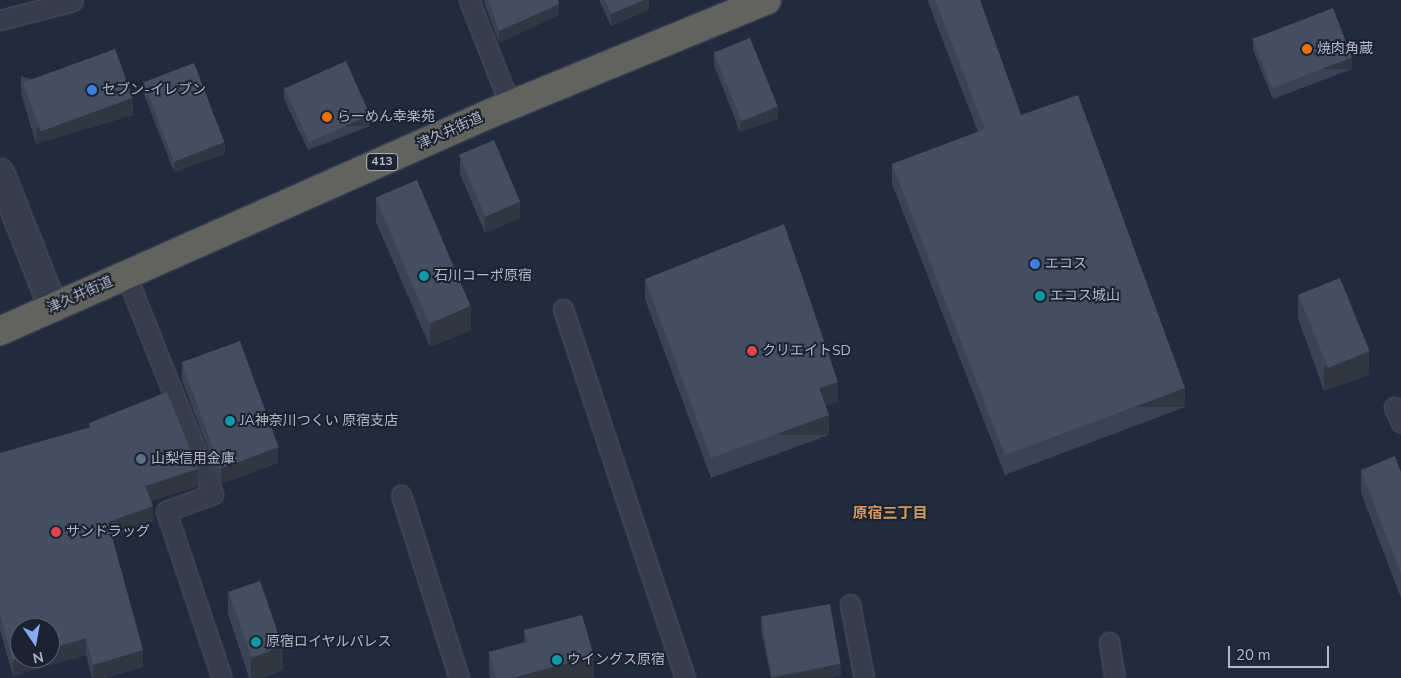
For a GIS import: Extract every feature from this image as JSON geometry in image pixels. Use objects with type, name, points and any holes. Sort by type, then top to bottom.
[{"type":"highway","name":"津久井街道","points":[[0,331],[510,105],[767,0]]},
{"type":"street","points":[[0,173],[54,307]]},
{"type":"lane","points":[[469,0],[510,105]]},
{"type":"lane","points":[[0,20],[73,1]]},
{"type":"lane","points":[[126,275],[213,494],[166,511],[222,678]]},
{"type":"lane","points":[[563,309],[685,678]]},
{"type":"lane","points":[[401,495],[458,678]]},
{"type":"lane","points":[[850,604],[864,678]]},
{"type":"lane","points":[[1108,642],[1115,678]]},
{"type":"building","points":[[488,0],[558,0],[559,4],[499,31]]},
{"type":"building","points":[[605,0],[644,0],[611,14]]},
{"type":"building","name":"エコス城山","points":[[935,0],[980,0],[1021,115],[1078,95],[1185,388],[1005,455],[892,164],[985,129]]},
{"type":"building","points":[[1333,8],[1352,57],[1272,88],[1253,39]]},
{"type":"building","points":[[750,38],[778,107],[742,121],[714,53]]},
{"type":"building","points":[[115,49],[133,98],[41,131],[23,83]]},
{"type":"building","points":[[346,61],[370,115],[309,142],[285,88]]},
{"type":"building","points":[[194,63],[224,142],[174,162],[144,82]]},
{"type":"building","points":[[494,140],[520,202],[485,217],[459,155]]},
{"type":"building","name":"石川コーポ原宿","points":[[417,180],[471,306],[429,324],[376,198]]},
{"type":"building","points":[[784,224],[838,382],[819,388],[829,415],[711,458],[645,279]]},
{"type":"building","points":[[1340,278],[1370,351],[1328,368],[1298,295]]},
{"type":"building","name":"JA神奈川つくい 原宿支店","points":[[240,341],[279,447],[220,468],[182,362]]},
{"type":"building","points":[[167,392],[198,469],[145,486],[153,506],[108,522],[143,650],[93,665],[86,638],[60,646],[60,618],[10,618],[10,649],[0,614],[0,453],[91,427],[89,423]]},
{"type":"building","points":[[1395,456],[1401,472],[1401,574],[1361,470]]},
{"type":"building","points":[[260,581],[282,646],[251,657],[229,592]]},
{"type":"building","points":[[830,604],[841,664],[772,676],[761,616]]},
{"type":"building","points":[[582,615],[594,656],[512,678],[496,678],[489,652],[528,642],[524,630]]},
{"type":"place","name":"焼肉角蔵","points":[[1307,49]]},
{"type":"place","name":"セブン-イレブン","points":[[92,90]]},
{"type":"place","name":"らーめん幸楽苑","points":[[327,117]]},
{"type":"place","name":"エコス","points":[[1035,264]]},
{"type":"place","name":"石川コーポ原宿","points":[[424,276]]},
{"type":"place","name":"エコス城山","points":[[1040,296]]},
{"type":"place","name":"クリエイトSD","points":[[752,351]]},
{"type":"place","name":"JA神奈川つくい 原宿支店","points":[[230,421]]},
{"type":"place","name":"山梨信用金庫","points":[[141,459]]},
{"type":"place","name":"サンドラッグ","points":[[56,532]]},
{"type":"place","name":"原宿ロイヤルパレス","points":[[256,642]]},
{"type":"place","name":"ウイングス原宿","points":[[557,660]]},
{"type":"district","name":"原宿三丁目","points":[[890,514]]}]
